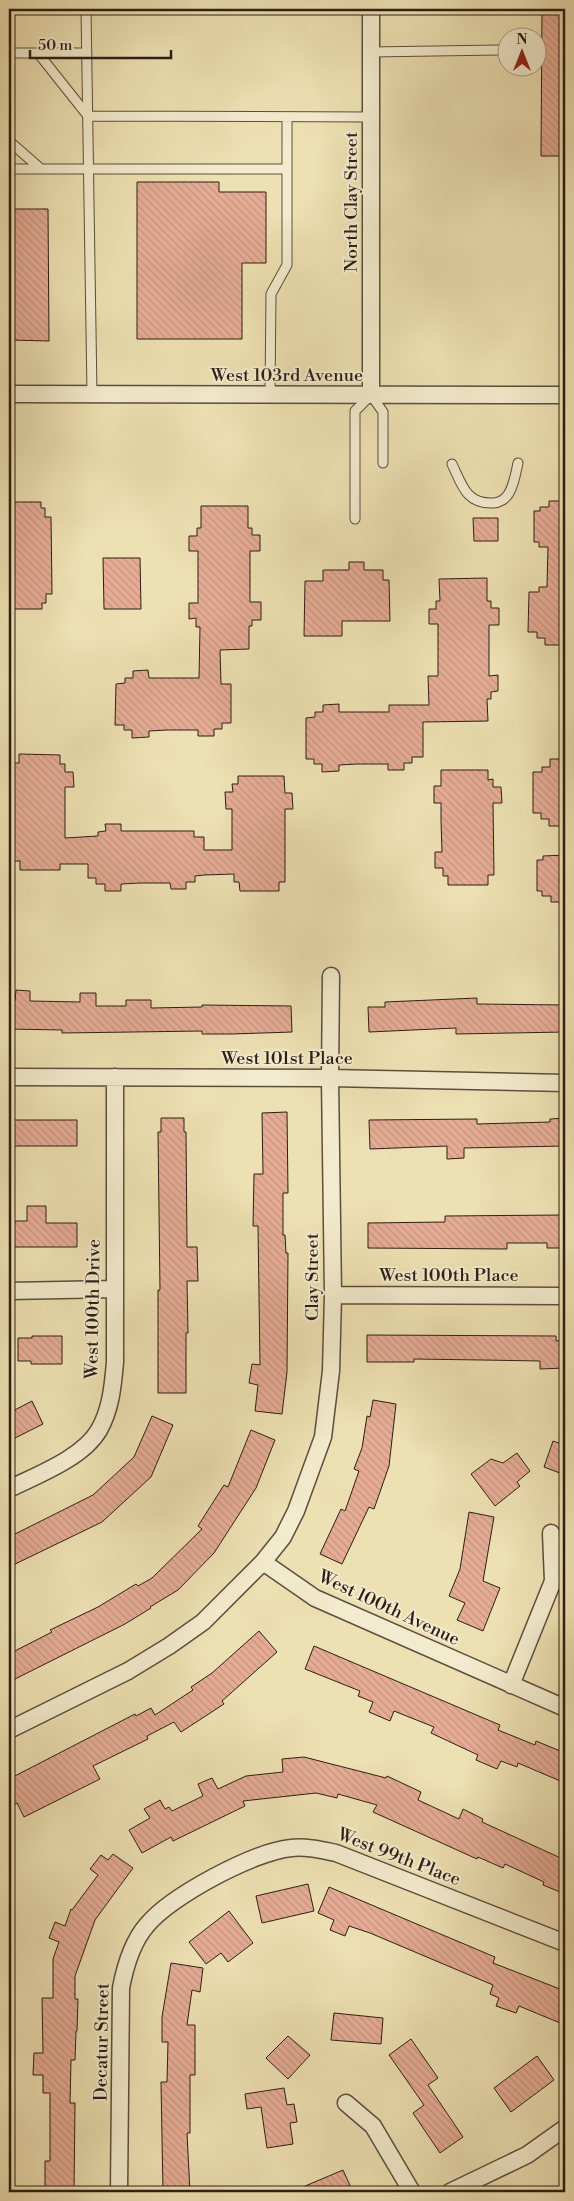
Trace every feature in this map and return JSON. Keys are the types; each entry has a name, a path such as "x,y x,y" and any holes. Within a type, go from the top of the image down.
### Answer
{"street":[{"name":"North Clay Street","path":"371,9 371,395"},
{"name":"West 103rd Avenue","path":"9,394 565,395"},
{"name":"Clay Street","path":"263,1562 282,1537 296,1511 323,1437 331,1371 333,1295 330,1078 331,976"},
{"name":"West 101st Place","path":"9,1077 330,1078 565,1083"},
{"name":"West 100th Drive","path":"9,1489 66,1460 86,1445 99,1431 107,1412 113,1386 115,1077"},
{"path":"9,1291 114,1289"},
{"name":"West 100th Place","path":"333,1295 565,1296"},
{"path":"511,1685 553,1581 551,1533"},
{"path":"9,1730 128,1671 169,1646 203,1622 263,1562"},
{"name":"West 100th Avenue","path":"263,1562 315,1598 565,1708"},
{"name":"West 99th Place","path":"217,1876 277,1850 321,1849 336,1853 565,1943"},
{"name":"Decatur Street","path":"119,2192 122,1988 125,1970 137,1939 146,1925 167,1905 217,1876"},
{"path":"346,2103 373,2126 412,2192"},
{"path":"450,2192 526,2155 565,2128"}],"lane":[{"path":"86,9 92,394"},
{"path":"371,52 496,50"},
{"path":"9,53 87,53"},
{"path":"38,53 88,116"},
{"path":"88,116 371,117"},
{"path":"270,395 271,294 287,265 287,117"},
{"path":"9,141 41,169"},
{"path":"9,168 287,169"},
{"path":"355,519 355,412 371,395 383,412 383,463"},
{"path":"452,464 463,488 471,499 484,503 499,503 509,494 518,463"}],"building":[{"path":"542,10 565,10 565,156 541,156 542,78 546,78 546,28 542,28"},
{"path":"137,182 219,182 219,192 266,192 266,263 242,263 242,339 137,339"},
{"path":"9,209 48,209 49,341 9,340"},
{"path":"549,501 565,501 565,638 563,638 563,645 545,645 545,638 537,638 537,632 528,632 529,592 539,592 539,587 547,587 548,547 539,547 539,542 534,542 534,511 540,511 540,507 549,507"},
{"path":"9,502 41,502 41,508 45,508 45,517 51,517 52,594 46,594 46,603 42,603 42,609 10,609"},
{"path":"201,506 248,506 248,528 252,528 252,535 260,535 260,551 250,551 250,602 261,602 261,620 252,620 252,626 249,626 249,649 220,650 221,684 231,684 231,723 222,723 222,729 214,729 214,736 198,736 198,730 167,730 149,731 149,737 132,738 132,730 124,730 124,725 115,725 116,684 125,683 125,678 133,678 133,671 148,670 149,678 199,678 200,627 196,627 196,618 189,619 189,603 198,603 198,551 189,551 189,536 197,536 197,528 201,528"},
{"path":"473,518 498,518 498,541 474,541"},
{"path":"103,558 140,558 141,609 104,609"},
{"path":"349,562 364,562 364,570 383,570 383,580 389,580 390,621 342,621 342,636 304,636 305,581 323,581 323,570 349,570"},
{"path":"487,578 487,601 491,601 491,608 499,608 499,625 489,625 489,676 498,675 498,691 491,692 491,699 487,699 488,721 423,722 423,757 412,757 412,763 404,763 404,770 388,770 388,764 357,764 339,765 339,771 322,772 322,764 314,764 314,759 306,759 306,718 315,717 315,712 323,712 323,705 339,704 339,712 389,712 389,705 429,705 428,676 438,676 438,624 429,624 429,609 436,609 436,601 440,601 439,579"},
{"path":"19,754 60,755 60,764 65,764 65,772 73,772 74,787 65,787 65,838 98,836 98,832 106,831 105,824 121,824 121,831 194,831 194,837 204,837 204,850 232,850 232,809 226,809 225,792 233,792 232,784 238,784 238,776 284,776 285,793 292,793 293,809 285,809 285,882 279,882 279,891 240,891 239,882 234,882 234,874 204,875 195,876 195,882 186,882 186,889 171,889 170,883 140,883 121,884 121,891 105,891 105,884 96,884 96,878 88,878 88,864 60,864 60,870 20,870 20,861 14,861 14,852 9,852 9,836 14,836 13,787 9,787 9,771 13,771 13,763 19,763"},
{"path":"550,759 565,759 565,826 549,826 549,819 541,819 541,813 533,813 533,772 542,772 542,767 550,767"},
{"path":"441,770 488,770 488,780 493,779 493,787 501,787 502,803 493,803 494,875 488,875 488,885 448,885 448,876 443,876 443,868 435,868 435,852 442,852 441,803 434,803 434,786 441,786"},
{"path":"565,855 565,902 551,902 551,896 542,896 542,891 537,891 537,860 543,860 543,856"},
{"path":"16,990 30,991 30,1001 80,1002 80,993 96,993 96,1006 126,1006 126,1000 151,1000 151,1008 202,1007 202,1005 291,1006 292,1032 232,1034 202,1034 202,1031 62,1033 62,1030 9,1029 9,1001 15,1001"},
{"path":"477,998 477,1004 565,1005 565,1032 456,1034 456,1028 369,1032 368,1007 385,1007 385,1002"},
{"path":"287,1112 288,1193 283,1193 283,1235 285,1235 286,1253 288,1253 287,1372 282,1414 255,1411 258,1385 249,1383 252,1364 260,1365 258,1226 253,1226 254,1174 263,1174 262,1113"},
{"path":"161,1118 184,1118 184,1132 186,1132 187,1247 197,1247 198,1281 187,1281 186,1393 158,1393 158,1290 160,1290 158,1132 161,1132"},
{"path":"565,1118 565,1146 464,1148 464,1158 447,1159 447,1146 370,1149 369,1120 477,1119 477,1124 550,1122 550,1119"},
{"path":"9,1120 77,1120 77,1146 9,1146"},
{"path":"27,1206 46,1206 46,1223 77,1223 77,1247 9,1247 9,1221 27,1221"},
{"path":"565,1215 565,1248 547,1248 547,1243 507,1243 507,1249 368,1248 368,1223 445,1222 445,1216"},
{"path":"367,1335 556,1336 556,1341 565,1340 565,1368 540,1369 540,1361 414,1359 414,1362 367,1362"},
{"path":"32,1336 62,1336 62,1364 31,1364 31,1361 18,1361 18,1338 32,1338"},
{"path":"373,1400 396,1404 389,1466 374,1509 369,1507 342,1564 320,1554 341,1509 345,1511 359,1471 354,1469 362,1448 367,1416 370,1417"},
{"path":"32,1401 43,1424 9,1441 9,1413"},
{"path":"152,1416 173,1425 151,1477 102,1522 9,1567 9,1537 93,1495 134,1457"},
{"path":"251,1430 275,1440 256,1488 214,1553 178,1590 151,1608 125,1624 15,1679 9,1666 9,1654 52,1632 50,1630 98,1607 136,1584 138,1586 152,1578 202,1529 198,1526 224,1485 228,1487"},
{"path":"553,1441 565,1445 565,1475 544,1467"},
{"path":"517,1453 530,1471 517,1482 520,1486 495,1506 471,1474 491,1459 503,1463"},
{"path":"469,1512 494,1517 483,1581 500,1588 483,1631 457,1620 465,1603 449,1596 460,1569"},
{"path":"259,1631 277,1652 222,1701 224,1704 181,1732 174,1722 147,1736 148,1739 93,1766 100,1779 24,1817 17,1803 9,1808 9,1779 135,1714 136,1716 151,1708 155,1715 193,1690 191,1687 212,1673"},
{"path":"314,1646 500,1725 498,1730 535,1745 536,1741 565,1753 565,1783 518,1763 517,1767 501,1761 497,1769 476,1760 478,1755 431,1733 434,1727 394,1711 390,1721 369,1712 373,1702 358,1696 360,1691 305,1669"},
{"path":"304,1757 386,1778 387,1776 421,1792 418,1800 459,1819 463,1809 483,1819 482,1822 565,1860 565,1894 543,1885 544,1882 505,1864 503,1868 478,1857 477,1859 373,1812 377,1805 338,1794 337,1798 316,1793 243,1801 245,1806 173,1841 171,1837 142,1853 129,1830 150,1818 144,1809 160,1800 165,1809 169,1807 172,1811 203,1796 198,1784 212,1778 218,1789 246,1776 283,1772 282,1759"},
{"path":"113,1854 133,1868 95,1920 75,1976 75,1999 78,1999 77,2031 75,2060 71,2060 70,2103 75,2103 74,2192 45,2192 45,2161 50,2161 50,2093 43,2093 43,2075 33,2075 34,2053 43,2053 42,1998 53,1998 53,1959 59,1942 49,1938 55,1922 65,1926 71,1909 98,1875 90,1869 101,1855 108,1860"},
{"path":"308,1884 314,1911 262,1923 256,1896"},
{"path":"329,1887 495,1957 493,1963 565,1991 565,2025 519,2006 516,2013 496,2006 499,1998 490,1994 493,1985 370,1933 349,1926 345,1936 330,1930 334,1920 318,1913"},
{"path":"229,1911 253,1943 228,1962 221,1953 206,1964 189,1942"},
{"path":"171,1963 203,1968 200,1992 192,1990 187,2025 195,2025 195,2075 190,2075 190,2133 187,2133 190,2192 163,2192 161,2082 167,2082 168,2042 162,2042 162,2017"},
{"path":"334,2013 383,2018 381,2044 331,2040"},
{"path":"288,2036 310,2055 288,2079 266,2058"},
{"path":"411,2039 438,2078 428,2085 463,2137 440,2153 413,2113 424,2105 389,2055"},
{"path":"537,2056 554,2080 511,2112 494,2088"},
{"path":"284,2088 287,2105 294,2104 297,2122 290,2123 293,2144 267,2148 261,2107 247,2109 245,2094"},
{"path":"343,2170 353,2192 291,2192"}]}
